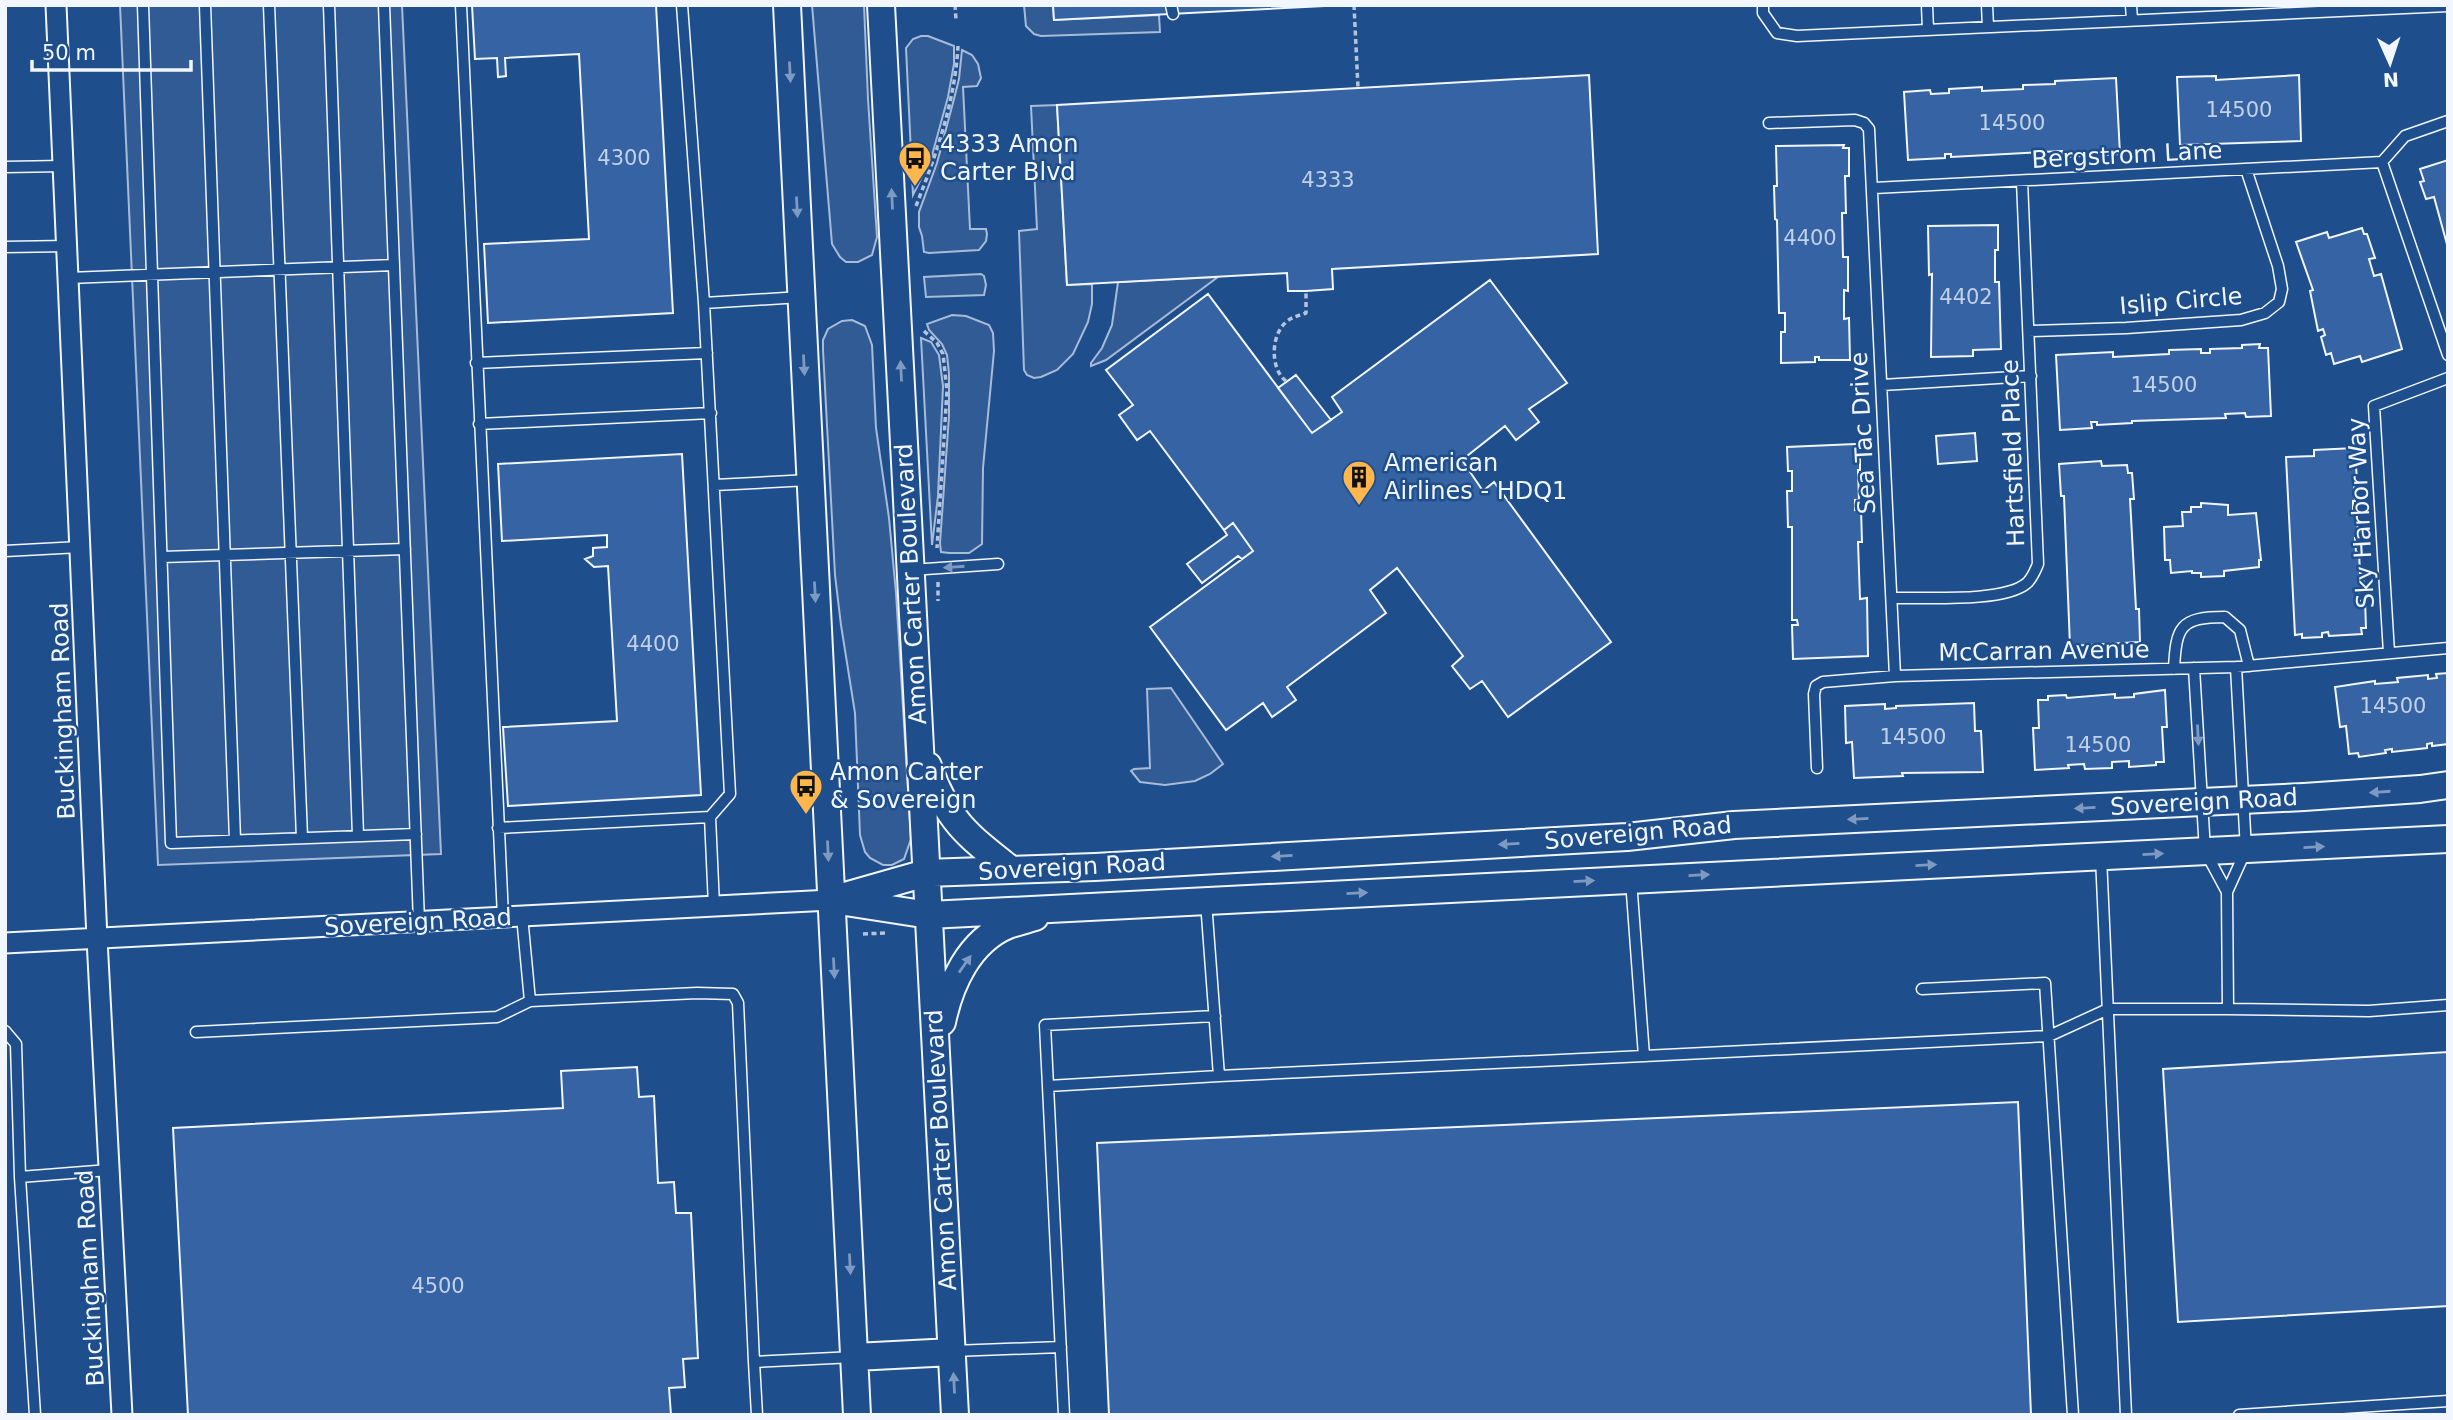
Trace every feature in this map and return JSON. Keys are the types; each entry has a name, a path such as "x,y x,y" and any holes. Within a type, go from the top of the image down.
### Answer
{"street":[{"name":"Buckingham Road","path":"56,5 97,939 122,1415"},
{"path":"787,5 857,1415"},
{"name":"Amon Carter Boulevard","path":"881,5 955,1415"},
{"path":"919,739 935,786 952,818 1010,869"},
{"name":"Sovereign Road","path":"831,900 926,873 1095,867 1614,838 1734,825 2304,797 2448,785"},
{"name":"Sovereign Road","path":"5,943 831,900 929,915 2448,839"},
{"path":"936,1051 946,1002 960,970 978,947 1006,926 1017,922 1117,905"},
{"path":"855,1357 952,1352"}],"lane":[{"path":"143,5 171,843 416,834"},
{"path":"205,5 235,841"},
{"path":"269,5 302,838"},
{"path":"329,5 358,836"},
{"path":"384,5 419,922"},
{"path":"461,5 498,828 512,917 530,1001"},
{"path":"682,5 711,413 730,794 710,817 714,906"},
{"path":"1763,5 1763,13 1777,33 1797,36 2448,6"},
{"path":"1927,5 1928,30"},
{"path":"1987,5 1988,27"},
{"path":"2131,5 2132,20"},
{"name":"Sea Tac Drive","path":"1769,123 1855,120 1864,122 1869,129 1874,188 1895,676"},
{"path":"2448,121 2405,136 2382,162 2448,355"},
{"name":"Bergstrom Lane","path":"1874,188 2382,162"},
{"path":"5,167 64,166"},
{"name":"Islip Circle","path":"2029,331 2241,320 2265,313 2279,302 2282,289 2246,169"},
{"name":"Hartsfield Place","path":"1892,598 1995,596 2014,591 2026,584 2034,575 2038,564 2022,181"},
{"path":"5,247 68,246"},
{"path":"69,278 394,265"},
{"path":"704,303 801,297"},
{"path":"476,363 707,353"},
{"path":"1882,385 2031,376"},
{"name":"Sky Harbor Way","path":"2389,653 2374,406 2448,378"},
{"path":"478,424 711,413"},
{"path":"715,485 810,480"},
{"path":"5,551 80,547"},
{"path":"162,557 405,549"},
{"path":"911,570 998,564"},
{"path":"2174,669 2175,642 2182,627 2199,617 2225,617 2239,630 2249,666"},
{"name":"McCarran Avenue","path":"1817,768 1814,694 1816,686 1823,682 1895,676 2236,667 2448,648"},
{"path":"2228,1009 2227,892 2246,849 2236,667"},
{"path":"2194,668 2205,851 2227,892"},
{"path":"498,828 710,817"},
{"path":"2101,856 2126,1415"},
{"path":"1630,878 1644,1056"},
{"path":"1206,901 1219,1076"},
{"path":"1922,989 2045,983 2073,1415"},
{"path":"195,1032 497,1017 530,1001 697,993 733,994 738,1003 757,1415"},
{"path":"1048,1086 2049,1036 2108,1009 2369,1011 2448,1004"},
{"path":"1064,1415 1045,1026 1215,1016"},
{"path":"5,1031 16,1044 20,1177 35,1415"},
{"path":"20,1177 110,1170"},
{"path":"952,1352 1061,1346"},
{"path":"754,1362 855,1357"},
{"path":"2239,1415 2448,1401"}],"path":[{"path":"955,5 956,20"},
{"path":"1354,5 1358,88"},
{"path":"915,208 933,165 954,86 958,46"},
{"path":"1286,381 1280,377 1276,367 1276,339 1286,322 1306,313 1306,291"},
{"path":"924,331 937,343 943,354 947,391 937,548"},
{"path":"938,582 938,601"},
{"path":"863,934 894,933"}],"shaded area":[{"path":"120,5 402,5 441,854 158,865"},
{"path":"812,5 864,5 877,237 872,255 858,262 846,262 832,244"},
{"path":"1024,5 1053,5 1054,20 1159,15 1160,32 1041,36 1034,34 1026,26"},
{"path":"921,36 954,46 954,64 931,159 913,195 906,48 913,39"},
{"path":"962,50 972,55 978,64 981,78 977,86 963,87 970,229 986,229 986,241 979,250 929,253 924,252 919,212 937,163 954,99"},
{"path":"1057,105 1067,285 1092,284 1092,304 1088,322 1073,354 1057,370 1034,378 1024,370 1019,231 1037,229 1031,106"},
{"path":"981,274 986,285 984,295 926,297 924,277"},
{"path":"1218,277 1106,360 1091,366 1112,325 1118,282"},
{"path":"952,315 966,316 989,325 993,333 994,351 983,468 982,544 969,553 941,552 940,543 949,416 949,374 947,355 927,324"},
{"path":"852,320 865,326 872,345 876,428 896,593 911,839 904,859 892,865 883,865 870,858 865,852 860,835 855,713 835,575 823,340 828,329 842,321"},
{"path":"921,338 931,342 939,355 943,386 938,496 932,545"},
{"path":"1171,688 1223,764 1195,781 1165,785 1140,782 1131,771 1150,768 1147,689"}],"building":[{"path":"472,5 656,5 673,313 488,323 484,244 589,239 579,54 505,58 506,76 498,77 497,58 475,59"},
{"path":"1053,5 1345,5 1054,20"},
{"path":"1589,75 1598,254 1332,269 1333,289 1306,291 1288,291 1287,273 1067,285 1057,105"},
{"path":"2299,75 2301,141 2180,145 2177,77 2216,76 2216,80"},
{"path":"2116,78 2120,154 2063,157 2062,151 1951,157 1951,154 1945,154 1945,158 1908,160 1904,92 1930,90 1931,94 1949,93 1949,89 1982,87 1982,91 2023,89 2023,85 2055,84 2055,81"},
{"path":"1844,145 1843,148 1849,148 1849,176 1845,176 1846,213 1842,213 1843,257 1848,257 1848,291 1844,290 1844,319 1849,318 1850,360 1819,360 1819,357 1815,357 1815,362 1781,363 1781,332 1785,332 1785,313 1779,313 1774,186 1777,186 1776,146"},
{"path":"2448,160 2448,248 2434,197 2426,199 2420,182 2424,181 2420,169"},
{"path":"1998,225 1995,282 1999,282 2001,349 1973,350 1973,356 1931,357 1932,274 1929,275 1928,226"},
{"path":"2362,228 2364,234 2367,234 2375,258 2369,259 2374,276 2381,274 2402,349 2362,362 2360,356 2334,364 2331,353 2326,355 2321,337 2325,335 2323,329 2318,331 2310,291 2313,290 2296,242 2327,232 2329,238"},
{"name":"American Airlines - HDQ1","path":"1490,280 1567,383 1529,409 1539,422 1516,440 1505,426 1462,460 1483,491 1494,482 1611,642 1508,717 1482,681 1470,689 1452,666 1463,656 1397,568 1370,590 1386,613 1287,687 1296,700 1272,717 1263,703 1226,730 1150,627 1253,551 1233,523 1224,530 1150,431 1137,440 1119,415 1133,405 1106,370 1208,294 1312,433 1342,412 1332,397"},
{"path":"2260,344 2259,348 2268,348 2271,416 2246,417 2245,413 2225,414 2226,418 2097,425 2097,422 2091,422 2092,428 2060,430 2056,355 2113,352 2113,357 2201,349 2201,353 2210,353 2210,349 2242,348 2242,345"},
{"path":"1296,375 1331,420 1312,433 1278,388"},
{"path":"1975,433 1977,461 1938,464 1936,436"},
{"path":"1855,444 1856,451 1860,451 1859,500 1855,500 1855,510 1861,509 1862,542 1858,542 1860,599 1867,598 1868,656 1793,659 1792,625 1798,625 1797,620 1792,620 1792,527 1788,527 1787,491 1792,491 1792,471 1788,471 1787,447"},
{"path":"2355,448 2357,482 2354,482 2353,510 2357,510 2356,552 2359,552 2360,573 2363,573 2364,592 2359,592 2359,601 2365,600 2366,628 2361,628 2362,634 2329,636 2328,632 2322,633 2322,637 2302,638 2302,634 2295,635 2286,457 2314,456 2314,450"},
{"path":"682,454 701,795 508,806 503,727 617,721 608,566 594,567 585,559 593,556 593,548 607,547 607,535 502,541 498,464"},
{"path":"2101,461 2102,466 2127,465 2128,473 2132,473 2134,499 2130,499 2140,642 2070,646 2064,496 2061,496 2059,464"},
{"path":"2201,503 2228,505 2228,515 2256,513 2261,560 2259,567 2224,571 2224,576 2201,577 2201,573 2192,571 2171,573 2170,560 2165,560 2164,527 2183,526 2182,512 2191,512 2191,507 2201,507"},
{"path":"1233,523 1253,551 1242,559 1238,556 1202,583 1187,564 1227,535 1224,530"},
{"path":"2448,673 2448,744 2432,746 2432,743 2427,744 2427,748 2392,752 2392,749 2385,750 2386,753 2359,757 2358,753 2349,754 2346,726 2340,727 2335,687 2375,681 2375,684 2398,682 2397,678 2428,675 2428,679 2437,678 2436,674"},
{"path":"2165,690 2167,727 2162,727 2164,762 2129,767 2129,761 2112,762 2112,768 2085,769 2084,764 2068,765 2069,768 2035,770 2033,728 2039,728 2038,700 2048,700 2048,696 2066,695 2067,698 2115,694 2115,698 2134,697 2134,694"},
{"path":"1974,703 1975,731 1981,731 1983,772 1902,773 1903,776 1854,778 1852,742 1846,743 1845,706 1885,704 1885,709 1896,706"},
{"path":"2448,1052 2448,1306 2178,1322 2163,1069"},
{"path":"637,1067 639,1097 654,1096 658,1183 674,1182 676,1213 691,1213 698,1358 683,1359 685,1387 669,1388 671,1415 188,1415 173,1128 563,1108 561,1071"},
{"path":"2018,1102 2031,1415 1109,1415 1097,1143"}],"place":[{"name":"4333 Amon Carter Blvd","path":"915,188"},
{"name":"American Airlines - HDQ1","path":"1359,507"},
{"name":"Amon Carter & Sovereign","path":"806,816"}]}
